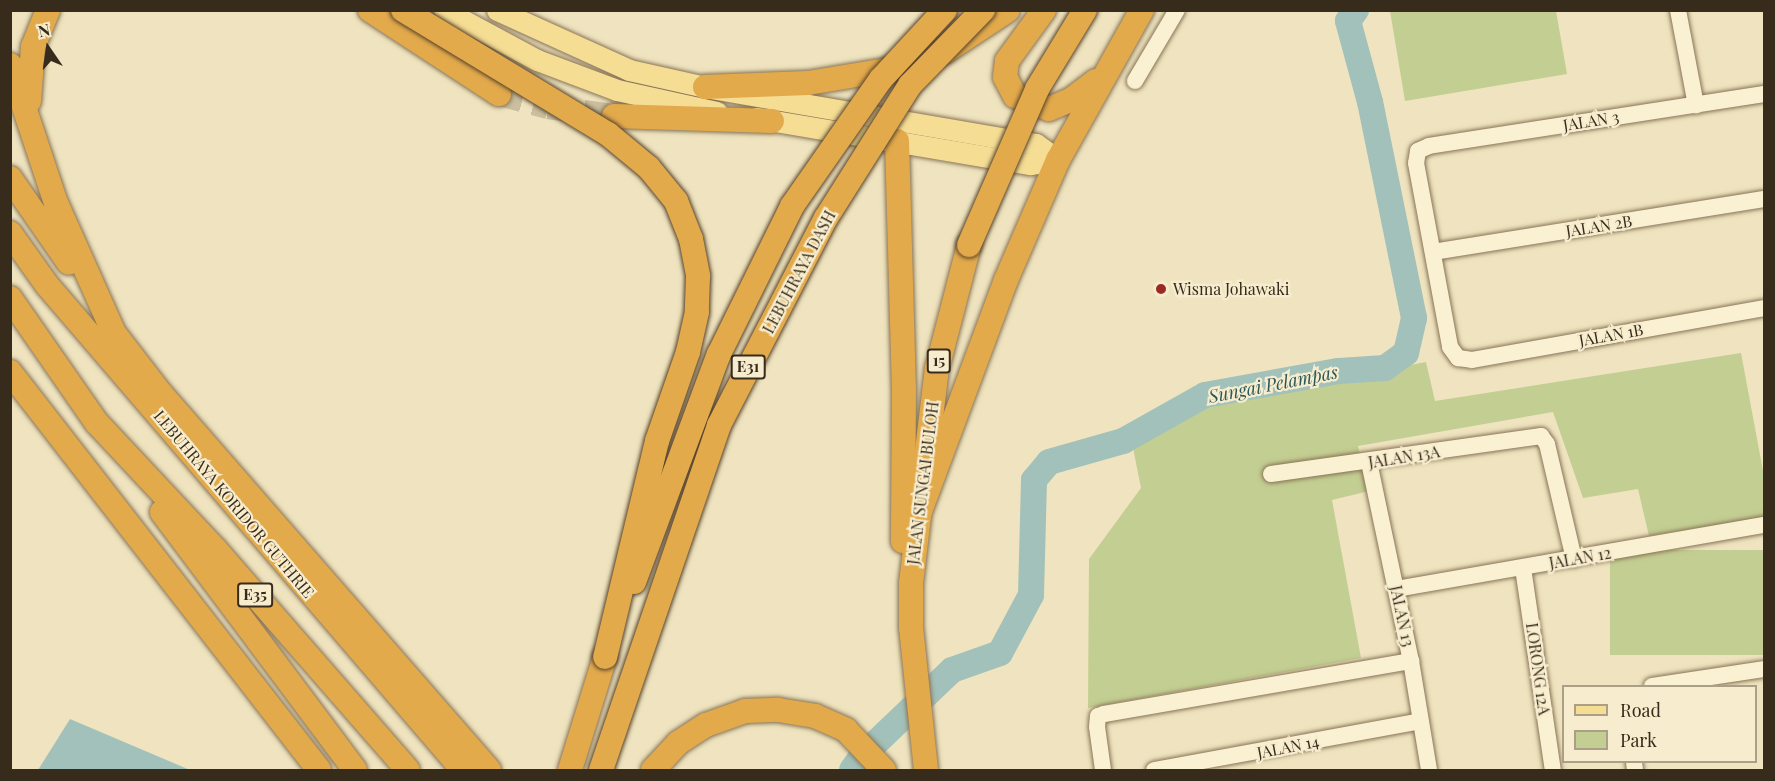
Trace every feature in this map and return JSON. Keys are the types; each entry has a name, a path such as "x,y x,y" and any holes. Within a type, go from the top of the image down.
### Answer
{"highway":[{"path":"29,114 28,77 33,47 48,10"},
{"path":"370,10 499,94"},
{"path":"403,10 608,134 649,168 676,201 691,239 698,276 697,312 688,352 657,441 605,657"},
{"name":"LEBUHRAYA DASH","path":"570,771 605,657 719,354 792,206 881,78 945,10"},
{"name":"LEBUHRAYA DASH","path":"601,771 724,415 826,218 910,85 983,10"},
{"path":"705,87 808,82 899,68 946,51 1008,10"},
{"path":"1044,10 1007,61 1005,77 1015,96 1048,110 1091,87 1107,68"},
{"name":"JALAN SUNGAI BULOH","path":"926,768 911,628 912,572 916,522 937,369 969,245 1036,89 1085,10"},
{"path":"916,522 1006,280 1058,160 1107,68 1142,10"},
{"path":"10,65 29,114 56,203 114,333"},
{"path":"614,116 772,121"},
{"path":"897,141 904,387 900,492 903,546 912,572"},
{"path":"10,178 114,333 160,394 489,771"},
{"name":"LEBUHRAYA KORIDOR GUTHRIE","path":"10,233 55,294 463,771"},
{"name":"E35","path":"10,298 97,423 215,549 408,771"},
{"path":"10,372 319,771"},
{"path":"97,423 355,771"},
{"path":"653,771 678,743 706,725 745,711 778,710 815,716 846,730 884,771"}],"main road":[{"path":"444,10 537,60 617,90 772,121 1030,164 1058,160"},
{"path":"497,10 629,70 705,87 1036,144 1058,160"}],"street":[{"path":"1135,81 1177,10"},
{"path":"1678,10 1696,105"},
{"name":"JALAN 3","path":"1433,252 1416,163 1418,151 1429,146 1764,94"},
{"name":"JALAN 2B","path":"1433,252 1764,199"},
{"name":"JALAN 1B","path":"1433,252 1450,347 1458,358 1472,360 1764,308"},
{"name":"JALAN 13A","path":"1271,474 1370,462 1536,436 1546,441 1574,559"},
{"name":"JALAN 13","path":"1370,462 1411,661 1429,771"},
{"name":"JALAN 12","path":"1396,589 1764,525"},
{"name":"LORONG 12A","path":"1522,568 1553,771"},
{"path":"1103,771 1097,727 1098,716 1411,661"},
{"path":"1664,685 1764,669"},
{"name":"JALAN 14","path":"1154,771 1421,721"}],"green space":[{"path":"1390,11 1556,11 1567,74 1405,101"},
{"path":"1741,353 1764,476 1764,517 1649,536 1638,489 1583,498 1553,412 1358,446 1369,491 1332,500 1361,658 1088,708 1089,559 1141,488 1132,443 1212,402 1426,362 1435,401"},
{"path":"1610,550 1764,550 1764,655 1610,655"}],"water":[{"path":"70,719 190,770 38,770"}],"waterway":[{"name":"Sungai Pelampas","path":"852,770 861,757 952,670 1000,653 1031,595 1034,480 1049,462 1123,441 1205,395 1339,371 1385,368 1406,353 1414,318 1370,102 1348,21 1356,10"}],"tunnel":[{"path":"499,94 548,107 614,116"}],"place":[{"name":"Wisma Johawaki","path":"1161,289"}]}
